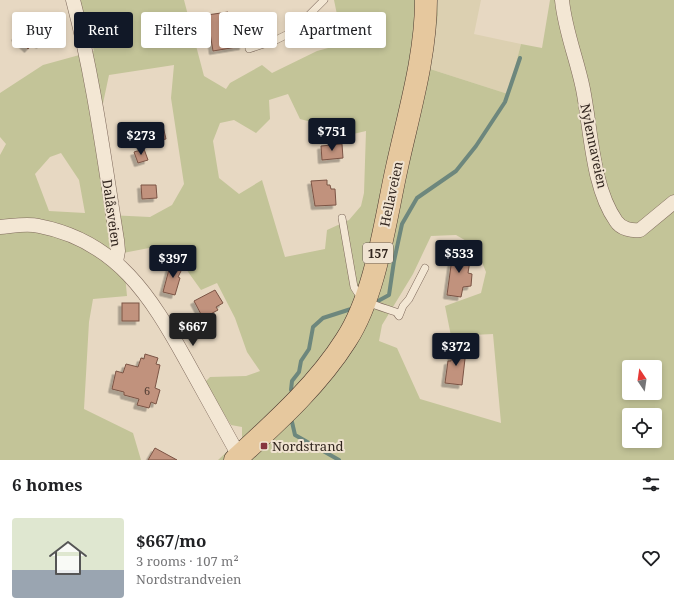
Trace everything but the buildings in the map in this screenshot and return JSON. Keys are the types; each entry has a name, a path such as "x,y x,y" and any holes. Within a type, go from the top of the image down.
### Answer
{"main road":[{"name":"Hellaveien","path":"237,458 311,385 334,359 357,323 365,301 382,235 422,50 426,0"}],"street":[{"name":"Dalåsveien","path":"73,0 88,60 100,128 117,240 118,251 116,262"},
{"name":"Nylennaveien","path":"562,0 569,39 583,88 595,164 604,193 616,221 628,229 640,230 674,202"},
{"path":"0,227 40,226 83,240 116,262 143,289 159,312 237,458"}],"lane":[{"path":"249,49 276,40 292,32 324,0"},
{"path":"342,218 354,287 358,295 365,301 396,312 399,316 402,306 409,299 425,268"}],"shaded area":[{"path":"437,0 481,0 474,34 521,44 508,94 430,69 438,15"}],"green space":[{"path":"80,0 184,0 187,12 141,12 141,48 197,48 204,76 226,89 230,83 262,65 272,73 317,51 328,48 386,48 386,12 336,12 334,0 437,0 438,15 430,69 508,94 521,44 542,48 550,0 674,0 674,460 218,460 242,438 242,427 231,425 204,383 210,377 246,376 260,371 247,352 235,318 217,283 201,290 181,262 164,257 149,248 123,253 127,296 93,299 89,322 84,409 133,433 141,460 0,460 0,155 6,144 0,137 0,93 43,65 94,51 93,48 133,48 133,12 83,12","holes":["174,65 171,98 184,184 172,205 150,217 108,215 102,108 109,75","288,94 300,119 319,124 336,138 366,131 364,193 361,206 349,220 327,230 325,249 285,257 262,180 239,194 219,178 213,141 220,123 234,120 256,133 270,119 269,100","61,153 79,180 85,213 49,211 35,174 50,157","456,235 475,246 486,272 481,293 445,306 451,336 493,334 501,423 420,399 397,348 379,341 382,325 413,274 431,236"]}],"waterway":[{"path":"378,301 389,295 394,261 402,224 417,198 456,171 476,146 505,102 520,58"},
{"path":"291,390 292,381 299,372 301,361 309,349 313,327 323,318 351,309"},
{"path":"292,422 295,435 339,460"}],"place":[{"name":"Nordstrand","path":"264,446"}]}
